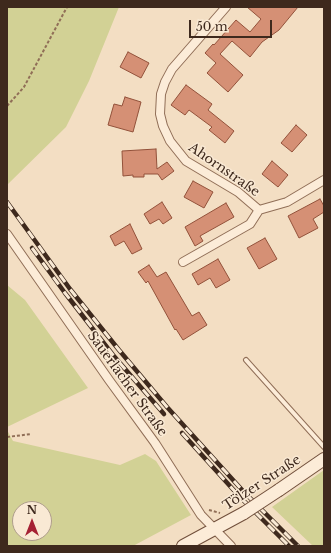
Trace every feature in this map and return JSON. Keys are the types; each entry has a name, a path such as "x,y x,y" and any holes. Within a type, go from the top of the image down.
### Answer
{"main road":[{"name":"Tölzer Straße","path":"183,546 244,513 324,459"}],"street":[{"name":"Ahornstraße","path":"226,7 172,69 161,94 160,114 163,126 170,141 186,161 238,192 259,210"},
{"name":"Ahornstraße","path":"183,262 250,224 259,210 287,202 324,180"},
{"name":"Sauerlacher Straße","path":"7,234 155,443 201,515 231,546"}],"lane":[{"path":"246,360 324,447"}],"path":[{"path":"7,106 24,87 67,7"},
{"path":"7,437 31,434"},
{"path":"201,515 210,510 221,513 226,512"}],"shaded area":[{"path":"7,7 119,7 89,81 66,127 7,185"},
{"path":"7,285 25,300 88,388 7,427"},
{"path":"7,430 13,441 120,465 145,454 156,461 191,515 133,546 7,546"},
{"path":"324,470 324,546 313,546 272,507"}],"building":[{"path":"247,7 298,7 279,30 262,42 250,57 232,41 220,54 243,75 228,92 207,73 216,63 205,53 236,20 250,32 261,19"},
{"path":"128,52 149,63 141,78 120,67"},
{"path":"186,85 212,104 208,110 234,131 225,143 209,130 212,127 189,110 185,115 171,105"},
{"path":"125,97 141,102 133,132 108,125 114,104 122,106"},
{"path":"296,125 307,135 292,152 281,143"},
{"path":"156,149 157,169 167,162 174,171 162,180 158,174 144,174 144,177 133,177 133,175 123,176 122,151"},
{"path":"272,161 288,175 278,187 262,174"},
{"path":"193,181 213,192 204,208 184,197"},
{"path":"320,199 324,206 324,212 313,219 318,228 299,238 288,216"},
{"path":"162,202 172,218 163,224 159,219 150,224 144,214"},
{"path":"226,203 234,217 200,236 203,241 195,246 185,227"},
{"path":"130,224 142,249 132,254 124,241 115,246 110,236"},
{"path":"265,238 277,259 259,269 247,248"},
{"path":"218,259 230,280 216,288 210,278 198,285 192,274"},
{"path":"149,265 157,277 166,272 192,316 199,312 207,325 183,340 176,329 175,330 148,281 146,283 138,272"}],"railway":[{"path":"7,202 70,289 167,407 243,491 298,546"},
{"path":"32,248 113,355 164,414"},
{"path":"182,433 239,496 289,546"}]}
